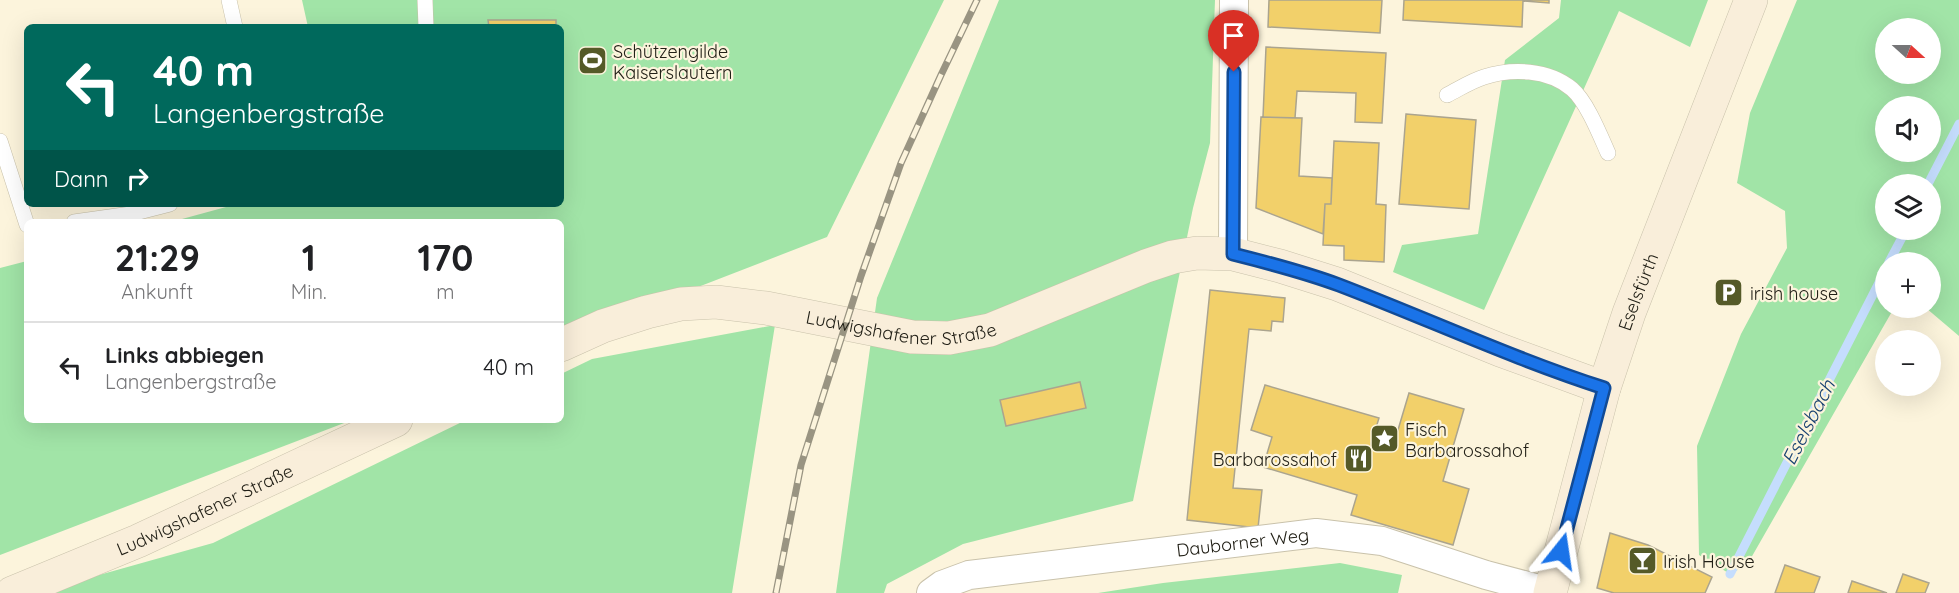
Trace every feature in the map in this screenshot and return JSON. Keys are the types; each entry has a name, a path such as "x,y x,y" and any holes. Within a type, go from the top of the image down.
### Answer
{"street":[{"path":"1233,254 1234,0"},
{"name":"Eselsfürth","path":"1550,593 1604,388 1647,266 1751,0"},
{"name":"Ludwigshafener Straße","path":"564,344 603,326 647,312 681,304 716,302 766,308 912,337 950,338 990,330 1173,257 1197,253 1233,254 1337,284 1510,354 1604,388"},
{"name":"Ludwigshafener Straße","path":"12,593 138,541 390,423"},
{"name":"Dauborner Weg","path":"931,593 942,585 969,575 1316,533 1382,541 1550,593"}],"lane":[{"path":"229,0 234,24"},
{"path":"425,0 426,24"},
{"path":"1447,95 1484,77 1518,71 1546,75 1572,89 1593,120 1608,153"},
{"path":"0,141 25,219"},
{"path":"95,219 158,207"}],"green space":[{"path":"302,0 944,0 827,237 564,339 564,219 182,219 226,207 564,207 564,24 307,24"},
{"path":"999,0 1215,0 1210,143 1193,208 1133,501 963,544 887,584 884,593 836,593 877,298"},
{"path":"1561,0 1708,0 1690,47 1619,11 1484,310 1393,272 1402,245 1478,234 1505,60 1559,18"},
{"path":"1797,0 1959,0 1959,336 1938,318 1941,318 1941,252 1875,252 1875,318 1888,318 1881,330 1875,330 1875,341 1747,565 1730,574 1699,555 1697,446 1741,334 1787,248 1785,211 1737,183 1750,113"},
{"path":"24,262 24,423 344,423 0,555 0,268"},
{"path":"775,325 732,593 35,593 213,543 460,423 564,423 564,373 592,359"},
{"path":"1340,563 1402,575 1398,593 1098,593 1163,583"}],"building":[{"path":"1269,0 1382,0 1380,33 1268,27"},
{"path":"1404,0 1549,0 1549,3 1523,1 1522,27 1403,20"},
{"path":"488,20 556,20 556,24 489,24"},
{"path":"1266,47 1386,53 1382,123 1355,122 1356,93 1297,91 1295,118 1263,117"},
{"path":"1406,114 1476,120 1469,209 1399,204"},
{"path":"1261,117 1302,118 1299,176 1332,178 1331,204 1325,204 1323,234 1256,208"},
{"path":"1334,141 1379,143 1376,204 1386,205 1384,262 1344,260 1344,246 1323,245 1325,204 1331,204"},
{"path":"1210,290 1285,298 1283,322 1272,321 1271,331 1249,329 1233,488 1262,490 1258,528 1187,520"},
{"path":"1080,382 1086,408 1006,426 1000,400"},
{"name":"Barbarossahof","path":"1265,385 1379,418 1371,444 1392,450 1409,393 1464,409 1443,481 1469,489 1453,545 1351,515 1357,495 1263,467 1272,437 1251,430"},
{"name":"Irish House","path":"1610,533 1648,545 1712,577 1705,593 1614,593 1597,588"},
{"path":"1785,565 1820,577 1814,593 1775,593"},
{"path":"1903,574 1929,583 1925,593 1896,593"},
{"path":"1852,581 1887,593 1848,593"}],"waterway":[{"name":"Eselsbach","path":"1933,174 1959,124"},
{"name":"Eselsbach","path":"1894,252 1901,240"},
{"name":"Eselsbach","path":"1730,574 1875,291"}],"railway":[{"path":"776,593 801,465 861,276 901,163 977,0"}],"place":[{"name":"Schützengilde Kaiserslautern","path":"592,61"},
{"name":"irish house","path":"1729,293"},
{"name":"Fisch Barbarossahof","path":"1384,439"},
{"name":"Barbarossahof","path":"1358,459"},
{"name":"Irish House","path":"1642,561"}],"route":[{"path":"1234,72 1233,254 1337,284 1500,350 1604,388 1561,551"}]}
